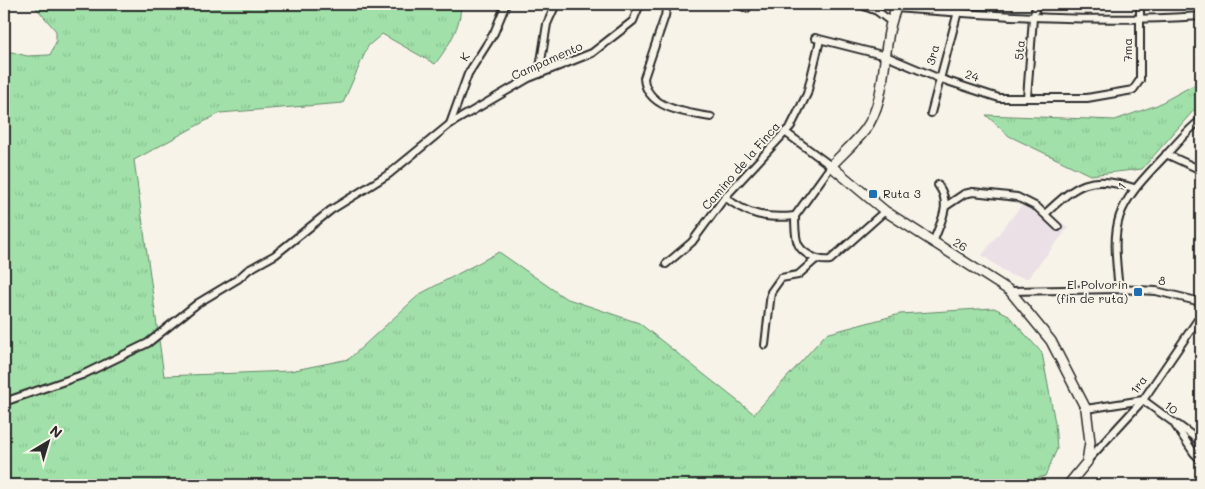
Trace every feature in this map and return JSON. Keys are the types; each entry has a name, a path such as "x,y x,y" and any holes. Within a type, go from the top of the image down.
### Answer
{"street":[{"name":"K","path":"450,124 468,74 494,33 506,4"},
{"path":"539,74 547,24 556,4"},
{"name":"Campamento","path":"4,402 82,375 148,343 198,303 238,279 248,270 275,255 331,210 389,174 450,124 485,102 539,74 592,53 633,22 640,4"},
{"path":"667,4 665,16 644,78 646,88 652,98 660,103 694,115 711,117"},
{"path":"736,4 747,8"},
{"path":"859,4 877,11 890,21"},
{"name":"3ra","path":"931,113 938,78 960,4"},
{"name":"5ta","path":"1027,98 1033,18 1037,4"},
{"name":"7ma","path":"1129,91 1136,87 1140,80 1140,4"},
{"path":"885,211 835,257 823,261 816,259 797,242 795,216 830,166 865,129 876,106 886,56 890,21 897,6 956,13 1033,18 1140,20 1201,16"},
{"name":"24","path":"817,39 886,56 938,78 999,98 1087,98 1129,91"},
{"name":"Camino de la Finca","path":"666,264 692,242 725,197 791,126 807,94 817,39"},
{"name":"1","path":"1118,288 1115,257 1117,224 1123,204 1134,188 1201,120"},
{"name":"26","path":"785,132 885,211 1010,290 1051,340 1086,409 1090,442 1086,462"},
{"path":"1166,154 1201,170"},
{"path":"1044,214 1072,190 1089,182 1109,182 1134,188"},
{"path":"933,243 946,206 945,194 938,185"},
{"path":"946,206 964,194 984,191 1029,202 1058,227"},
{"path":"725,197 739,208 757,216 775,218 795,216"},
{"path":"765,345 771,292 781,278 798,276 816,259"},
{"name":"8","path":"1010,290 1118,288 1156,291 1201,302"},
{"name":"1ra","path":"1086,462 1143,400 1201,315"},
{"path":"1086,409 1143,400"},
{"name":"10","path":"1143,400 1172,422 1201,460"},
{"path":"1172,422 1201,442"},
{"path":"1068,485 1086,462"}],"shaded area":[{"path":"1029,196 1068,228 1028,278 1010,275 982,255"}],"green space":[{"path":"33,4 461,4 456,29 449,44 435,64 382,34 368,46 343,103 220,113 134,160 164,376 290,371 349,359 420,294 499,252 565,298 639,323 754,414 826,334 900,314 994,308 1007,314 1042,353 1055,423 1057,449 1045,476 1020,485 4,485 4,50 27,56 50,55 56,42 56,31"},
{"path":"1201,81 1201,102 1142,169 1090,175 1009,136 986,115 1115,120 1157,105"}],"place":[{"name":"Ruta 3","path":"873,194"},
{"name":"El Polvorín (fin de ruta)","path":"1138,292"}]}
